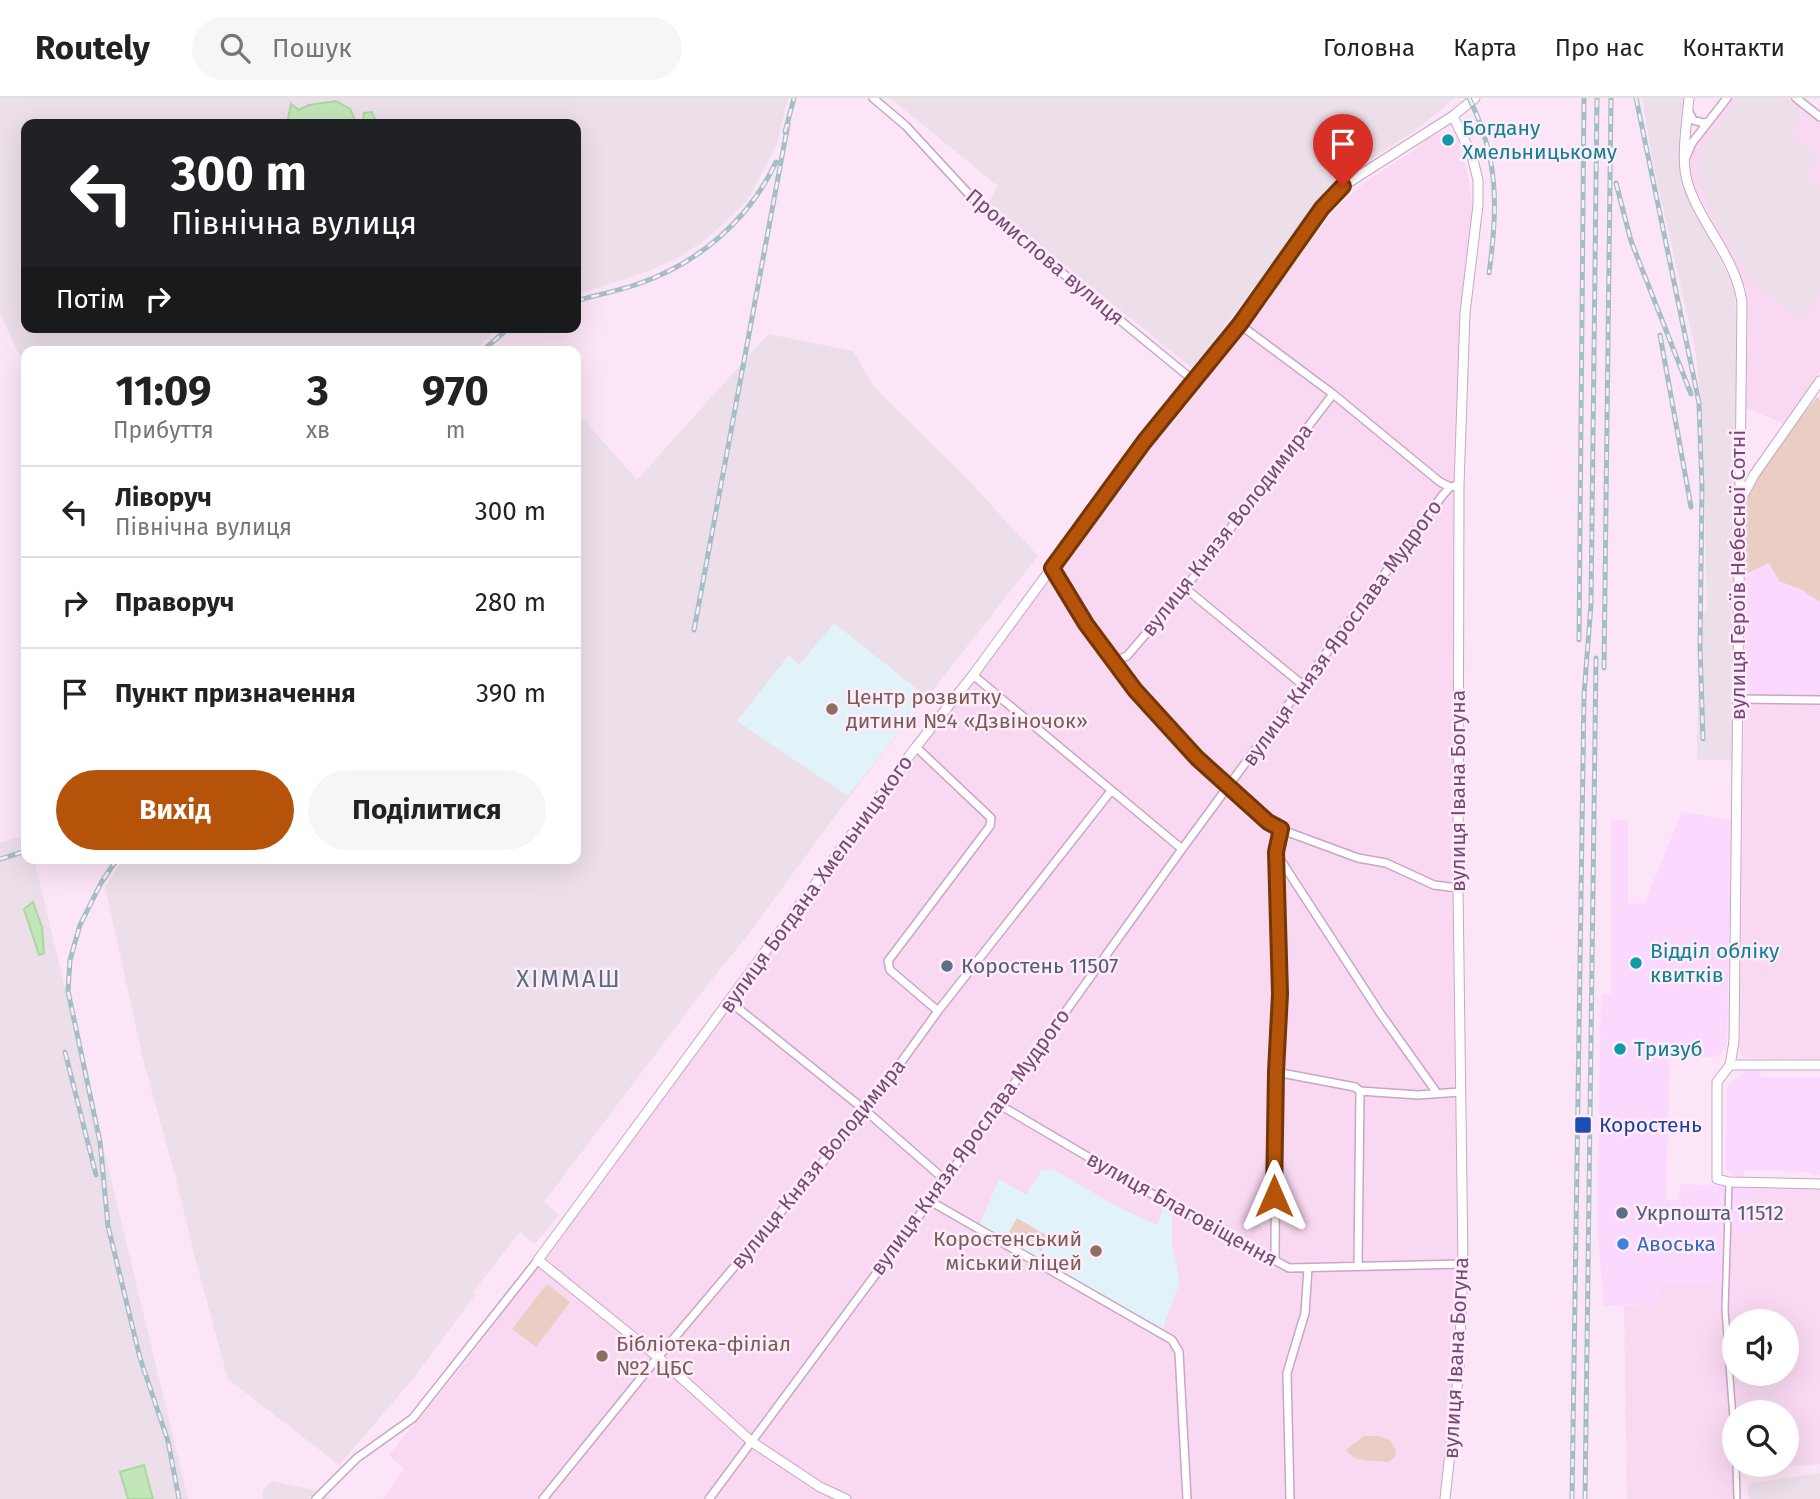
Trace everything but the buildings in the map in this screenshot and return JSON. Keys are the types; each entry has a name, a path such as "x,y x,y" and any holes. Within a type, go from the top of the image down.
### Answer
{"street":[{"name":"Промислова вулиця","path":"873,98 906,126 977,203 1193,380"},
{"path":"1453,116 1475,98"},
{"name":"вулиця Героїв Небесної Сотні","path":"1689,98 1685,158 1688,186 1732,270 1740,292 1742,330 1734,1042 1730,1065 1717,1082 1716,1175 1717,1179 1726,1181"},
{"path":"1685,158 1692,143 1727,98"},
{"path":"1796,98 1820,117"},
{"path":"1688,109 1693,120 1708,122"},
{"name":"вулиця Богдана Хмельницького","path":"316,1499 357,1458 413,1418 538,1260 916,747 973,675 1193,380 1240,324 1322,208 1343,186 1453,116"},
{"name":"вулиця Івана Богуна","path":"1445,1499 1459,1369 1463,1264 1454,486 1465,313 1478,205 1478,180 1472,156 1453,116"},
{"path":"1240,324 1333,394 1440,482 1454,486"},
{"path":"1740,504 1754,475 1818,388"},
{"name":"вулиця Князя Володимира","path":"1115,661 1126,656 1185,588 1333,394"},
{"name":"вулиця Князя Ярослава Мудрого","path":"709,1499 945,1180 1182,849 1454,486"},
{"path":"1052,568 1086,624 1135,690 1197,758 1268,822 1358,858 1386,863 1434,885 1458,888"},
{"path":"1185,588 1304,686"},
{"path":"973,675 1182,849"},
{"path":"1737,699 1820,700"},
{"path":"916,747 991,818 990,826 888,961 890,970 938,1011"},
{"name":"вулиця Князя Володимира","path":"543,1499 657,1357 866,1111 938,1011 1111,791"},
{"path":"1275,1259 1276,1072 1280,994 1276,852 1281,829"},
{"path":"1276,852 1380,1013 1437,1093"},
{"path":"729,1001 866,1111 945,1180"},
{"path":"1730,1065 1820,1065"},
{"path":"1276,1072 1354,1087 1360,1091 1418,1095 1460,1092"},
{"path":"1358,1266 1360,1091"},
{"name":"вулиця Благовіщення","path":"998,1104 1141,1188 1289,1268 1463,1264"},
{"path":"1732,1400 1726,1310 1726,1181 1820,1184"},
{"path":"930,1200 1172,1340 1179,1352 1187,1499"},
{"path":"538,1260 657,1357 752,1442 820,1487 846,1499"},
{"path":"1290,1499 1287,1373 1305,1313 1308,1268"},
{"path":"1736,1477 1737,1497"}],"shaded area":[{"path":"0,98 788,98 776,147 747,201 710,236 680,257 646,272 581,293 581,119 21,119 21,333 492,333 480,346 21,346 21,360 0,312"},
{"path":"890,98 1455,98 1415,131 1358,167 1331,188 1192,368 1000,213 989,202 998,186"},
{"path":"1642,98 1684,98 1679,168 1682,186 1735,294 1737,336 1732,760 1697,760 1699,613 1707,611 1703,425 1696,353 1654,168"},
{"path":"1732,98 1788,98 1820,123 1820,371 1785,424 1745,407 1748,325 1746,288 1691,179 1690,164 1695,147"},
{"path":"1738,98 1783,98 1802,114 1791,135 1818,158 1803,178 1820,190 1820,286 1803,322 1755,283 1717,225 1701,187 1698,152"},
{"path":"336,101 350,109 355,119 288,119 291,104 299,110 309,105"},
{"path":"372,112 375,119 363,119 364,113"},
{"path":"1448,131 1456,137 1469,178 1472,233 1463,325 1459,1324 1440,1499 383,1499 404,1469 389,1455 464,1364 606,1175 1158,431 1166,424 1174,422 1336,208 1365,182 1419,147 1432,135"},
{"path":"768,334 853,351 875,388 970,482 1038,556 852,793 747,936 544,1202 559,1215 535,1244 520,1232 473,1292 475,1295 412,1380 339,1465 228,1379 143,1059 105,887 120,864 581,864 581,417 637,480"},
{"path":"1817,397 1820,400 1820,602 1802,590 1779,581 1769,563 1744,575 1743,540 1745,505 1755,480"},
{"path":"1769,562 1779,581 1802,590 1820,602 1820,696 1757,695 1751,694 1744,685 1744,576"},
{"name":"Центр розвитку дитини №4 «Дзвіночок»","path":"834,623 927,697 848,796 737,721 789,655 799,665"},
{"path":"1753,704 1820,704 1820,1059 1747,1058 1740,1053 1744,715 1746,708"},
{"path":"1682,812 1731,820 1727,1041 1725,1049 1716,1057 1670,1057 1666,1200 1679,1200 1681,1184 1754,1187 1749,1233 1730,1231 1725,1307 1716,1306 1716,1283 1670,1282 1663,1286 1654,1304 1604,1306 1597,1223 1601,995 1611,994 1611,820 1628,820 1628,903 1644,904"},
{"path":"21,837 21,864 35,864 188,1499 0,1499 0,843"},
{"path":"33,902 42,927 44,953 39,955 24,909"},
{"path":"1746,1071 1760,1071 1761,1077 1820,1077 1820,1175 1809,1172 1744,1170 1744,1177 1735,1177 1728,1172 1725,1164 1727,1088"},
{"name":"Коростенський міський ліцей","path":"1053,1169 1116,1206 1157,1225 1164,1204 1172,1208 1172,1245 1179,1276 1178,1287 1161,1333 978,1228 999,1179 1026,1195 1042,1170"},
{"path":"1754,1187 1820,1189 1820,1464 1799,1465 1799,1400 1722,1400 1722,1477 1734,1477 1734,1499 1627,1499 1624,1306 1654,1304 1663,1286 1670,1282 1717,1283 1716,1306 1729,1231 1749,1232"},
{"path":"1017,1218 1049,1237 1041,1251 1009,1232"},
{"path":"547,1284 570,1302 536,1347 512,1329"},
{"path":"1364,1436 1378,1436 1390,1440 1396,1450 1395,1457 1389,1462 1355,1458 1346,1450"},
{"path":"144,1465 153,1499 128,1499 120,1472"},
{"path":"1820,1473 1820,1499 1750,1499 1747,1492 1749,1485 1754,1483"},
{"path":"271,1481 314,1490 331,1499 263,1499 262,1492"}],"railway":[{"path":"785,132 794,98"},
{"path":"1469,98 1486,141 1494,184 1494,227 1489,273"},
{"path":"1579,640 1584,98"},
{"path":"1572,1499 1584,695 1591,604 1597,98"},
{"path":"1604,668 1611,98"},
{"path":"1636,98 1699,403 1703,739"},
{"path":"694,630 788,124"},
{"path":"581,300 638,284 682,264 701,251 737,221 752,203 776,162"},
{"path":"1616,183 1631,241 1691,394"},
{"path":"488,346 503,333"},
{"path":"1660,335 1691,507"},
{"path":"1585,1499 1596,658"},
{"path":"0,859 21,853"},
{"path":"114,864 80,925 70,960 68,991 100,1142 108,1226 140,1358 168,1441 179,1499"},
{"path":"65,1052 96,1175"}],"place":[{"name":"Богдану Хмельницькому","path":"1448,140"},
{"name":"Центр розвитку дитини №4 «Дзвіночок»","path":"832,709"},
{"name":"Відділ обліку квитків","path":"1636,963"},
{"name":"Коростень 11507","path":"947,966"},
{"name":"Тризуб","path":"1620,1049"},
{"name":"Коростень","path":"1583,1125"},
{"name":"Укрпошта 11512","path":"1622,1213"},
{"name":"Авоська","path":"1623,1244"},
{"name":"Коростенський міський ліцей","path":"1096,1251"},
{"name":"Бібліотека-філіал №2 ЦБС","path":"602,1356"}],"district":[{"name":"ХІММАШ","path":"569,979"}],"route":[{"path":"1274,1196 1280,994 1276,852 1281,829 1268,822 1197,758 1135,690 1086,624 1052,568 1144,442 1240,324 1322,208 1343,186"}]}
